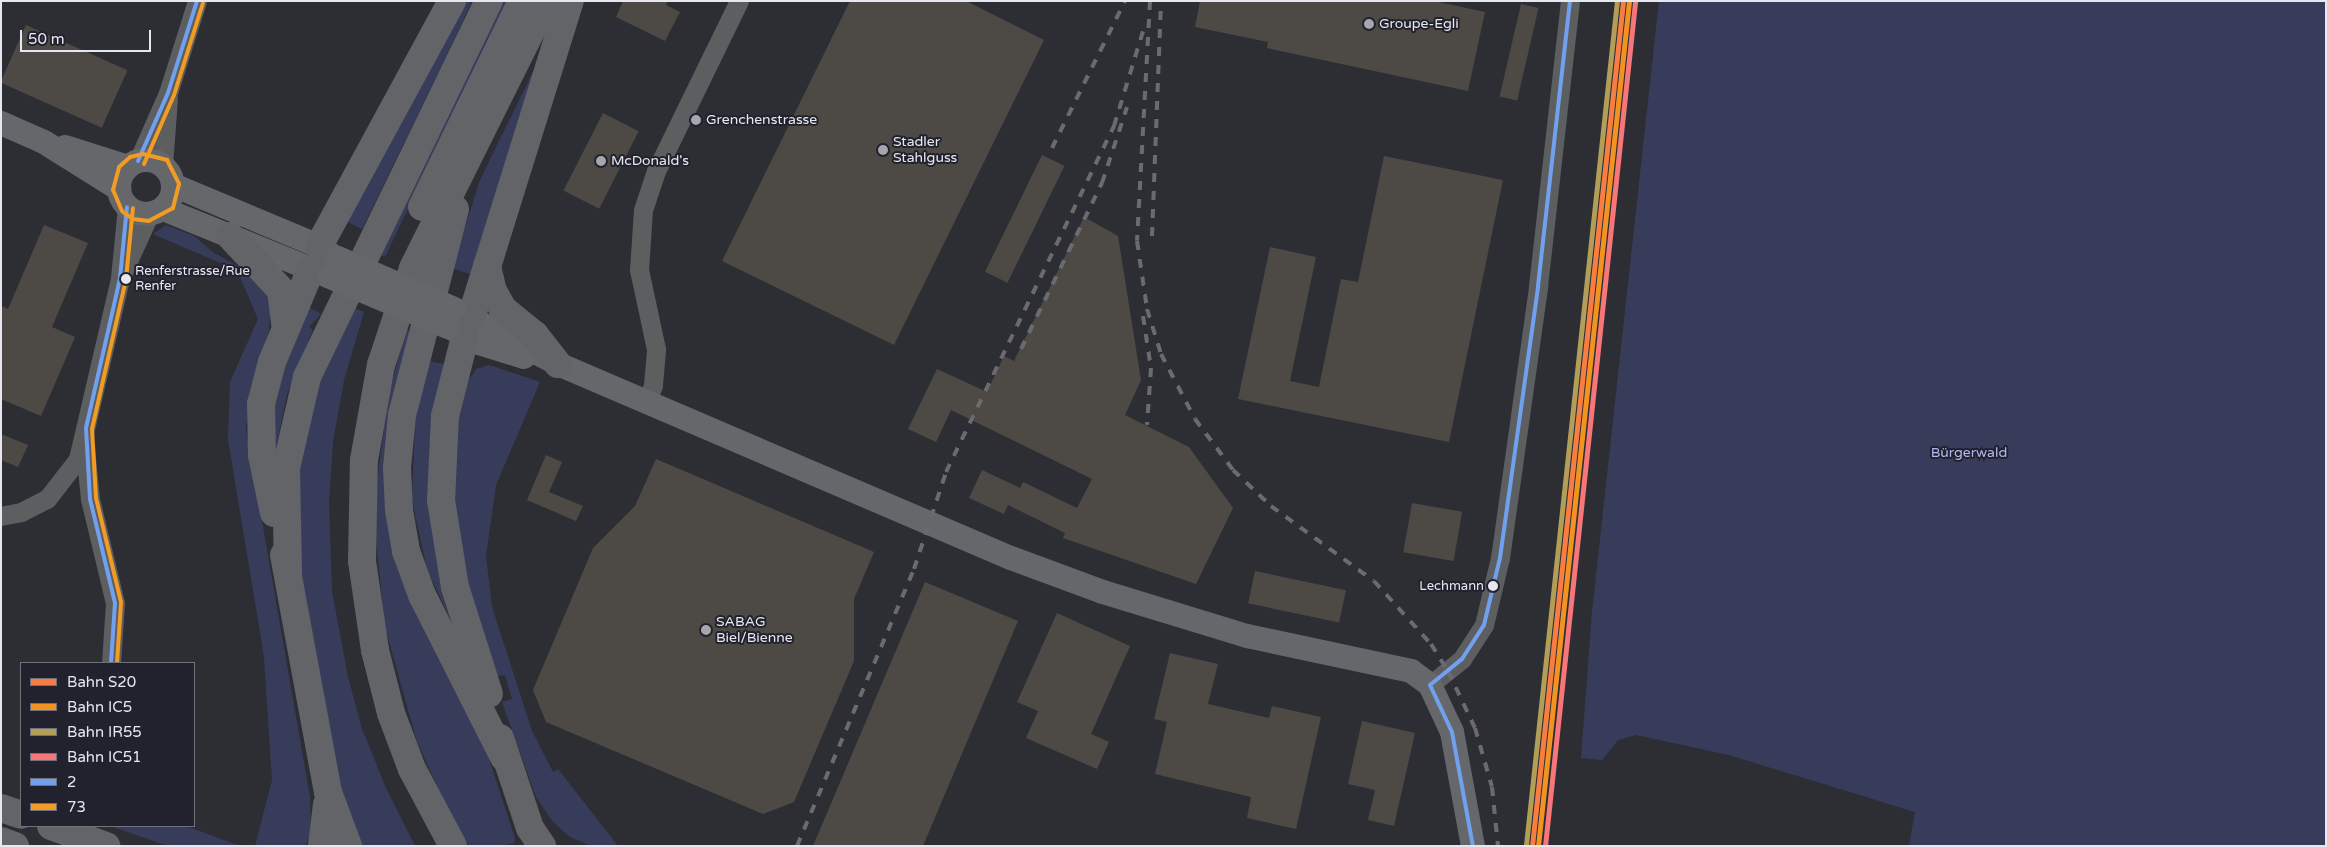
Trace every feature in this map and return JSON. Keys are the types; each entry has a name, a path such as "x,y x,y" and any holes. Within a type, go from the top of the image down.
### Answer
{"highway":[{"path":"348,846 328,792 288,572 266,480 260,420 265,382 285,329 324,262 452,1"},
{"path":"288,572 286,468 307,377 489,1"},
{"path":"431,846 386,750 355,646 344,567 348,450 365,356 398,259 522,1"},
{"path":"453,846 412,769 383,683 365,592 361,497 374,394 392,331 426,240 546,1"},
{"path":"542,846 530,828 504,756 455,587 441,500 445,416 459,323 487,266 570,1"},
{"path":"503,88 458,200 436,276 402,415 397,475 401,530 413,572 504,756"},
{"path":"230,236 281,290 285,329"},
{"path":"487,266 493,292 503,308 535,335 558,364"},
{"path":"322,846 328,792"},
{"path":"1,808 20,815"},
{"path":"54,827 106,846"},
{"path":"1,841 15,846"}],"main road":[{"path":"1,123 44,142 139,205 230,236 324,262"},
{"path":"44,142 133,164 168,175 324,262 459,323 506,354 558,364 1012,558 1102,592 1247,636 1411,671 1430,686 1452,732 1473,846"},
{"path":"133,164 139,205"},
{"path":"139,205 171,198 168,175"}],"street":[{"path":"133,164 168,93 197,1"},
{"path":"647,401 653,385 656,349 639,270 643,210 656,171 739,1"},
{"path":"1430,686 1462,659 1484,626 1500,558 1538,286 1570,1"},
{"path":"168,93 168,175"},
{"path":"1,516 30,509 58,488 78,459 139,205"},
{"path":"86,428 90,498 115,603 111,662"}],"green space":[{"path":"467,1 472,1 362,229 344,220"},
{"path":"498,1 507,1 385,257 374,252"},
{"name":"Bürgerwald","path":"1659,1 2326,1 2326,846 1909,846 1915,812 1729,755 1636,735 1618,740 1602,760 1581,758 1592,612"},
{"path":"544,49 476,276 452,268 480,180"},
{"path":"166,225 194,236 214,253 247,271 258,280 271,301 269,331 250,390 246,429 310,797 311,831 306,846 255,846 272,780 264,657 228,439 230,382 258,319 237,270 153,234"},
{"path":"304,304 321,314 309,327 313,330 287,394 274,457 266,415"},
{"path":"348,305 364,312 344,380 333,442 329,501 332,591 348,677 362,729 386,788 415,846 355,846 347,827 298,563 296,443"},
{"path":"406,330 415,334 391,462 515,838 514,843 502,846 469,846 450,814 417,742 385,627 376,539 377,483 388,397"},
{"path":"428,361 445,364 456,632 427,569 412,500 415,422"},
{"path":"489,365 540,382 496,485 486,556 492,607 532,731 553,772 558,769 618,846 591,846 570,837 553,822 536,797 502,702 512,699 505,675 494,677 458,552 452,458 465,376 471,377 476,369"},
{"path":"113,827 189,827 240,846 168,846"}],"building":[{"path":"623,1 668,1 666,5 680,12 665,41 616,17"},
{"name":"Stadler Stahlguss","path":"850,1 966,1 1044,40 894,345 722,261"},
{"path":"1200,1 1434,1 1485,12 1468,91 1267,48 1268,42 1195,27"},
{"path":"1521,4 1539,8 1517,101 1500,97"},
{"path":"26,25 127,70 102,128 1,83"},
{"name":"McDonald's","path":"603,113 639,131 599,209 564,191"},
{"path":"1042,155 1064,166 1007,283 985,272"},
{"path":"1384,156 1503,180 1449,442 1238,399 1270,247 1316,257 1290,381 1319,387 1341,279 1358,282"},
{"path":"1084,217 1118,236 1141,380 1125,415 1189,447 1233,508 1196,584 1063,538 1065,533 1008,505 1004,514 969,498 982,470 1020,488 1023,482 1077,508 1092,479 951,410 936,442 908,429 937,369 987,392 1004,356 1014,361"},
{"path":"44,225 88,243 52,327 75,337 41,416 1,399 1,306 8,309"},
{"path":"1,434 28,445 18,467 1,460"},
{"path":"546,455 562,462 549,492 583,506 576,521 527,500"},
{"name":"SABAG Biel/Bienne","path":"656,459 874,552 854,599 854,661 794,802 763,814 546,722 533,690 593,548 635,506"},
{"path":"1412,503 1462,512 1454,561 1403,552"},
{"path":"1255,571 1346,590 1339,623 1248,603"},
{"path":"925,582 1018,621 923,846 813,846"},
{"path":"1057,613 1130,646 1091,734 1109,742 1097,769 1026,738 1038,711 1017,702"},
{"path":"1170,653 1218,664 1208,704 1269,718 1272,706 1321,717 1296,829 1247,818 1251,797 1155,774 1167,722 1154,719"},
{"path":"1362,721 1415,733 1394,826 1368,820 1375,790 1348,784"}],"railway":[{"path":"1052,148 1125,1"},
{"path":"1150,1 1137,241 1147,309 1161,354 1195,419 1233,470 1271,506 1374,581 1431,644 1448,671 1475,728 1492,787 1498,846"},
{"path":"1152,236 1161,1"},
{"path":"797,846 914,569 946,472 1114,126 1143,31"},
{"path":"1021,349 1102,183 1127,107"},
{"path":"1143,316 1151,368 1147,425"}],"rail line":[{"name":"IR55","path":"1526,845 1617,1"},
{"name":"S20","path":"1532,846 1623,1"},
{"name":"IC5","path":"1538,846 1629,2"},
{"name":"IC51","path":"1545,846 1635,2"}],"transit line":[{"name":"2","path":"138,161 168,93 197,1"},
{"name":"2","path":"1430,685 1462,659 1484,625 1500,558 1538,286 1570,1"},
{"name":"73","path":"144,164 174,95 203,3"},
{"name":"73","path":"122,211 113,190 119,167 130,157 143,154 167,160 179,184 173,208 149,221 133,219 123,212"},
{"name":"2","path":"111,662 115,603 90,499 86,428 120,278 127,207"},
{"name":"73","path":"117,662 121,602 96,498 92,429 126,279 133,208"},
{"name":"2","path":"1430,685 1452,732 1473,846"}],"place":[{"name":"Groupe-Egli","path":"1369,24"},
{"name":"Grenchenstrasse","path":"696,120"},
{"name":"Stadler Stahlguss","path":"883,150"},
{"name":"McDonald's","path":"601,161"},
{"name":"Renferstrasse/Rue Renfer","path":"126,279"},
{"name":"Lechmann","path":"1493,586"},
{"name":"SABAG Biel/Bienne","path":"706,630"}]}
